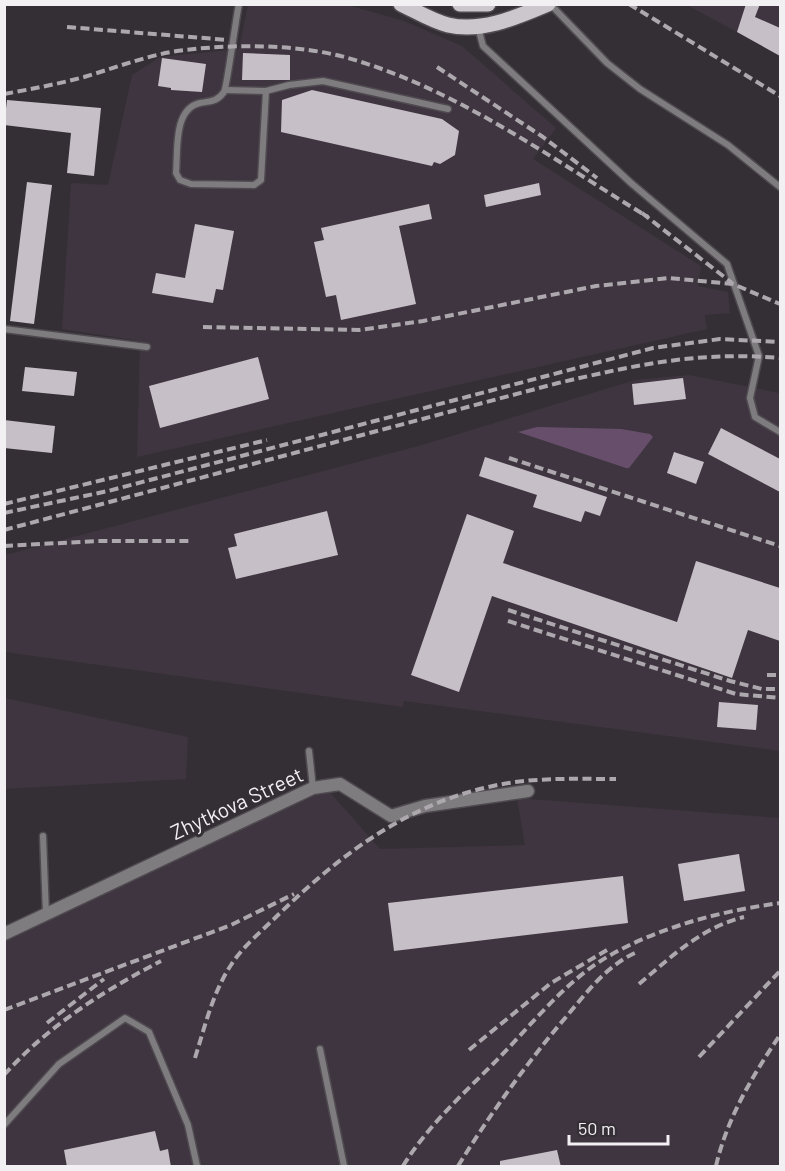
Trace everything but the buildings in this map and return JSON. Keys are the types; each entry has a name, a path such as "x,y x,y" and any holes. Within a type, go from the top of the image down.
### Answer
{"main road":[{"path":"401,4 446,25 477,27 549,4"},
{"path":"460,4 488,4"}],"street":[{"name":"Zhytkova Street","path":"4,934 313,788 340,784 391,816 425,806 528,791"}],"lane":[{"path":"239,4 225,90 213,102 188,108 182,117 176,172 180,180 191,184 254,186 261,180 266,91"},
{"path":"549,4 607,63 640,89 728,145 780,188"},
{"path":"477,27 483,46 631,183 727,264 759,356 750,398 755,417 780,432"},
{"path":"225,90 266,91 289,85 323,81 448,109"},
{"path":"4,329 147,347"},
{"path":"309,751 313,788"},
{"path":"43,836 46,915"},
{"path":"4,1125 59,1064 125,1018 149,1032 188,1125 197,1167"},
{"path":"320,1049 344,1167"}],"shaded area":[{"path":"248,4 348,5 404,21 462,46 556,128 533,159 701,266 698,286 728,292 730,313 705,315 707,329 137,457 140,341 62,329 71,183 108,185 132,75 160,57 239,49"},
{"path":"687,5 780,5 780,56 737,32"},
{"path":"689,375 780,393 780,751 404,701 403,707 5,652 5,555 422,445 635,380"},
{"path":"537,427 621,429 650,434 653,437 629,468 626,468 518,432"},
{"path":"5,698 188,737 186,779 5,789"},
{"path":"328,790 380,849 525,845 517,798 780,818 780,1166 5,1166 4,939 298,800"}],"railway":[{"path":"629,4 780,96"},
{"path":"67,27 228,40"},
{"path":"4,94 74,80 147,58 185,50 267,46 329,53 388,71 466,107 540,149 648,217"},
{"path":"437,67 543,137 597,178"},
{"path":"642,213 732,283"},
{"path":"203,327 359,330 423,321 596,286 669,278 733,284 780,304"},
{"path":"4,513 108,491 653,348 720,339 780,342"},
{"path":"4,530 587,376 641,365 695,358 722,356 780,358"},
{"path":"4,504 267,440"},
{"path":"509,458 780,546"},
{"path":"4,546 98,541 190,541"},
{"path":"508,610 730,681 762,689 780,689"},
{"path":"508,621 736,694 780,698"},
{"path":"767,675 780,675"},
{"path":"195,1058 219,986 241,951 326,872 377,835 432,805 493,786 539,780 616,779"},
{"path":"4,1010 231,925 294,894"},
{"path":"403,1166 445,1112 561,993 591,968 627,946 669,929 713,916 780,903"},
{"path":"639,984 701,935 744,917"},
{"path":"469,1050 551,983 607,950"},
{"path":"458,1166 496,1108 551,1035 598,980 616,964 637,952"},
{"path":"4,1075 39,1041 77,1011 97,997 161,961"},
{"path":"699,1057 780,971"},
{"path":"47,1023 104,979"},
{"path":"716,1166 734,1114 780,1035"}]}
